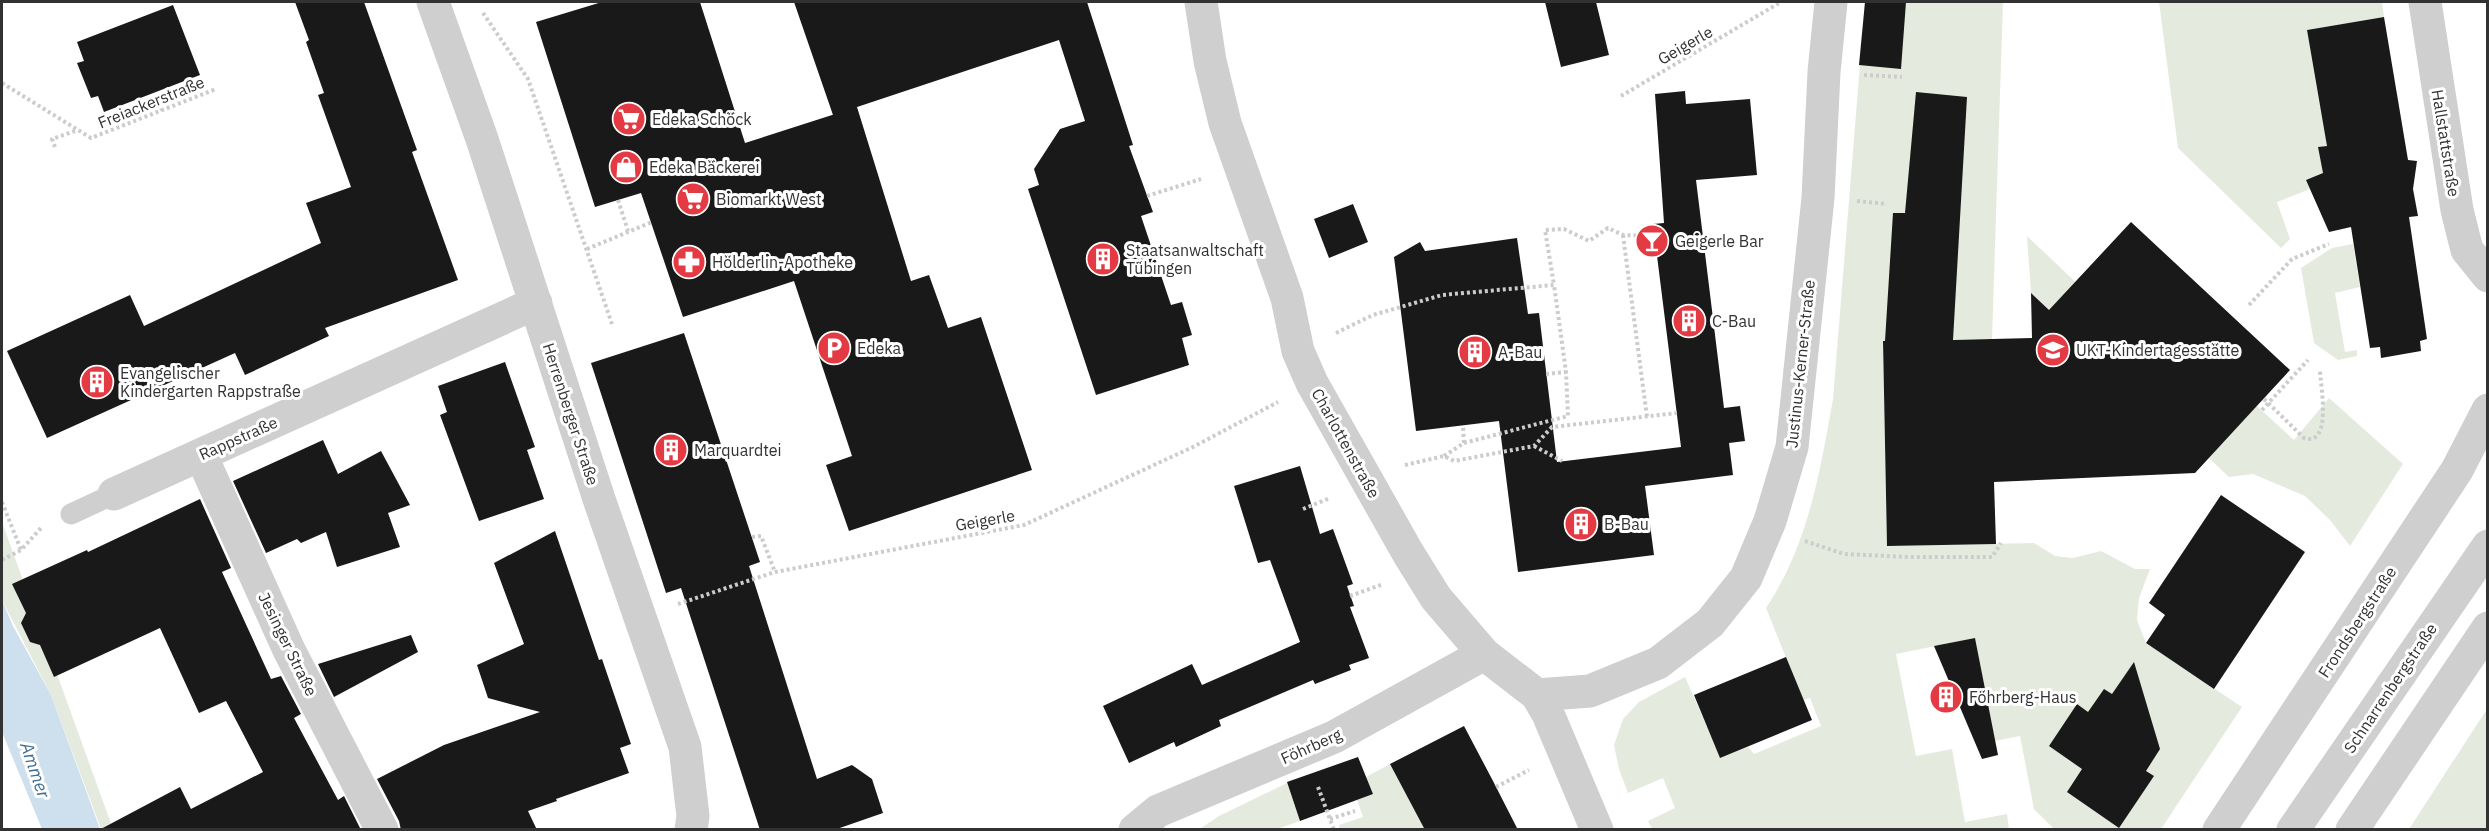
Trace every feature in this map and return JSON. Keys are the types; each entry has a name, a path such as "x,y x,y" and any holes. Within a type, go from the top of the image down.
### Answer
{"street":[{"name":"Herrenberger Straße","path":"433,2 536,303 639,617 685,747 693,816 691,830"},
{"name":"Charlottenstraße","path":"1201,2 1212,71 1225,123 1287,298 1298,351 1312,382 1363,475 1436,598 1484,654 1537,695 1548,714 1597,830"},
{"name":"Justinus-Kerner-Straße","path":"1537,695 1590,691 1658,663 1710,623 1746,578 1770,521 1792,447 1818,198 1824,72 1831,2"},
{"name":"Hallstattstraße","path":"2425,2 2457,210 2467,250 2487,276"},
{"name":"Rappstraße","path":"114,494 536,303"},
{"name":"Frondsbergstraße","path":"2219,830 2457,470 2487,410"},
{"name":"Jesinger Straße","path":"201,455 289,650 382,830"},
{"name":"Schnarrenbergstraße","path":"2294,830 2487,546"},
{"path":"2352,830 2487,628"},
{"name":"Föhrberg","path":"1135,830 1158,811 1334,737 1484,654"}],"lane":[{"name":"Rappstraße","path":"71,514 114,494"}],"path":[{"name":"Geigerle","path":"1621,96 1781,2"},
{"path":"479,8 528,79 613,327"},
{"name":"Freiackerstraße","path":"2,83 91,138 216,89"},
{"path":"157,98 162,110"},
{"path":"55,147 52,139 79,130"},
{"path":"1147,196 1240,166"},
{"path":"618,200 628,231"},
{"path":"587,249 652,222"},
{"path":"1363,475 1444,456 1464,443 1568,416 1566,372 1545,230 1564,229 1589,241 1608,228 1623,235 1655,236"},
{"path":"1623,235 1647,417"},
{"path":"2249,305 2292,259 2329,244"},
{"path":"1298,351 1373,315 1442,294 1554,285"},
{"path":"2262,410 2308,360"},
{"path":"2264,399 2304,438 2311,440 2316,438 2320,435 2323,426 2320,371"},
{"path":"1546,374 1566,372"},
{"name":"Geigerle","path":"639,617 775,572 1024,525 1193,447 1312,382"},
{"path":"1444,456 1454,461 1534,446 1552,427 1677,413"},
{"path":"1463,425 1464,443"},
{"path":"1534,446 1562,461"},
{"path":"2,502 21,550"},
{"path":"1770,521 1801,540 1844,554 1992,557 2001,543"},
{"path":"2,560 21,550 39,529"},
{"path":"752,537 762,536 775,572"},
{"path":"1330,819 1355,811"}],"shaded area":[{"path":"1865,2 2003,2 1992,339 1883,341 1887,546 2034,543 2055,556 2073,558 2101,551 2135,569 2150,569 2139,598 2137,620 2146,643 2242,707 2161,829 2054,829 2034,809 2020,736 1995,741 1975,638 1896,654 1916,756 1952,749 1965,822 2007,814 2009,829 1652,829 1648,821 1675,808 1663,778 1628,793 1619,769 1614,745 1623,719 1639,702 1685,677 1707,727 1714,725 1727,755 1748,747 1754,754 1821,726 1810,698 1803,700 1766,608 1792,559 1802,533 1817,481 1833,399"},
{"path":"2159,2 2382,2 2384,17 2307,30 2320,107 2397,93 2403,132 2319,147 2323,173 2306,180 2310,189 2277,202 2290,239 2281,248 2178,148"},
{"path":"2027,236 2233,431 2257,406 2294,440 2329,398 2403,464 2350,546 2330,520 2305,496 2253,474 2229,477 2031,293"},
{"path":"2353,244 2360,287 2335,293 2345,352 2357,350 2357,356 2338,360 2314,343 2301,268 2332,248"},
{"path":"2,522 113,829 101,829 51,695 2,600"},
{"path":"2487,709 2487,829 2409,829"},
{"path":"1390,764 1425,829 1340,830 1339,825 1363,817 1357,800 1372,794 1366,777"},
{"path":"1287,783 1300,821 1277,829 1198,830 1219,816"}],"water":[{"name":"Ammer","path":"2,600 13,626 51,695 100,829 42,829 2,732"}],"building":[{"path":"295,2 364,2 417,150 412,152 458,280 325,328 329,336 245,375 235,353 47,438 7,351 130,295 144,326 321,243 306,203 351,187 318,95 324,93 306,42 309,40"},
{"path":"602,2 700,2 745,143 857,107 911,281 929,275 948,328 981,317 1032,470 849,531 826,465 852,456 794,281 683,317 641,193 595,207 536,22"},
{"path":"794,2 1087,2 1133,145 1129,146 1153,212 1141,216 1171,305 1182,302 1192,335 1182,338 1189,365 1096,395 1028,189 1039,185 1034,169 1060,129 1085,121 1059,40 833,115"},
{"path":"1545,2 1596,2 1609,55 1561,67"},
{"path":"1865,2 1906,2 1901,69 1859,65"},
{"path":"173,5 200,75 104,112 98,96 91,98 77,63 84,61 77,42"},
{"path":"2384,17 2408,160 2417,161 2413,189 2418,216 2409,217 2427,339 2420,341 2421,351 2381,358 2380,347 2370,348 2351,227 2329,232 2306,180 2323,173 2318,147 2327,146 2307,30"},
{"path":"1685,91 1686,104 1750,99 1757,175 1696,180 1724,408 1740,406 1745,441 1729,443 1733,475 1645,486 1654,555 1518,572 1499,421 1416,431 1394,257 1420,242 1425,251 1517,238 1528,314 1539,313 1557,462 1681,447 1653,224 1664,223 1655,94"},
{"path":"1916,92 1967,97 1953,340 2032,338 2031,293 2049,310 2131,222 2290,370 2195,473 1994,482 1996,544 1887,546 1883,341 1885,341 1893,213 1905,213"},
{"path":"1353,204 1368,242 1329,258 1314,219"},
{"path":"684,333 760,562 749,566 817,779 852,765 872,779 883,813 834,830 760,830 681,588 666,593 591,363"},
{"path":"505,362 535,447 527,450 544,499 479,521 440,415 447,412 438,386"},
{"path":"323,440 338,474 381,451 410,505 388,513 400,547 337,567 326,532 301,543 297,539 266,553 233,481"},
{"path":"1300,466 1320,534 1333,529 1353,584 1347,586 1354,606 1350,607 1369,658 1349,665 1351,670 1315,684 1313,680 1219,720 1221,726 1176,747 1174,742 1129,763 1103,706 1192,664 1202,685 1300,642 1270,560 1258,563 1234,486"},
{"path":"2221,495 2305,552 2214,689 2146,643 2165,615 2149,603"},
{"path":"200,499 231,568 222,572 271,679 281,676 301,714 294,718 338,800 344,796 361,830 99,830 180,787 191,809 263,772 226,701 199,713 160,628 54,677 40,645 30,642 21,623 26,613 12,584 87,550 88,552"},
{"path":"555,531 599,660 602,659 631,744 620,748 629,773 528,811 537,830 401,830 399,821 377,779 444,745 540,712 488,698 477,665 524,644 494,563"},
{"path":"411,635 418,652 334,697 318,664"},
{"path":"1975,638 1998,755 1982,759 1934,646"},
{"path":"1786,657 1812,720 1720,758 1694,695"},
{"path":"2134,662 2160,749 2146,771 2154,776 2119,828 2067,792 2082,769 2049,746 2077,704 2088,712 2104,689 2112,694"},
{"path":"1464,726 1518,830 1425,830 1390,764"},
{"path":"1358,757 1373,794 1300,821 1287,782"}],"place":[{"name":"Edeka Schöck","path":"629,119"},
{"name":"Edeka Bäckerei","path":"626,167"},
{"name":"Biomarkt West","path":"693,199"},
{"name":"Geigerle Bar","path":"1652,241"},
{"name":"Staatsanwaltschaft Tübingen","path":"1103,259"},
{"name":"Hölderlin-Apotheke","path":"689,262"},
{"name":"C-Bau","path":"1689,321"},
{"name":"Edeka","path":"834,348"},
{"name":"UKT-Kindertagesstätte","path":"2053,350"},
{"name":"A-Bau","path":"1475,352"},
{"name":"Evangelischer Kindergarten Rappstraße","path":"97,382"},
{"name":"Marquardtei","path":"671,450"},
{"name":"B-Bau","path":"1581,524"},
{"name":"Föhrberg-Haus","path":"1946,697"}]}
